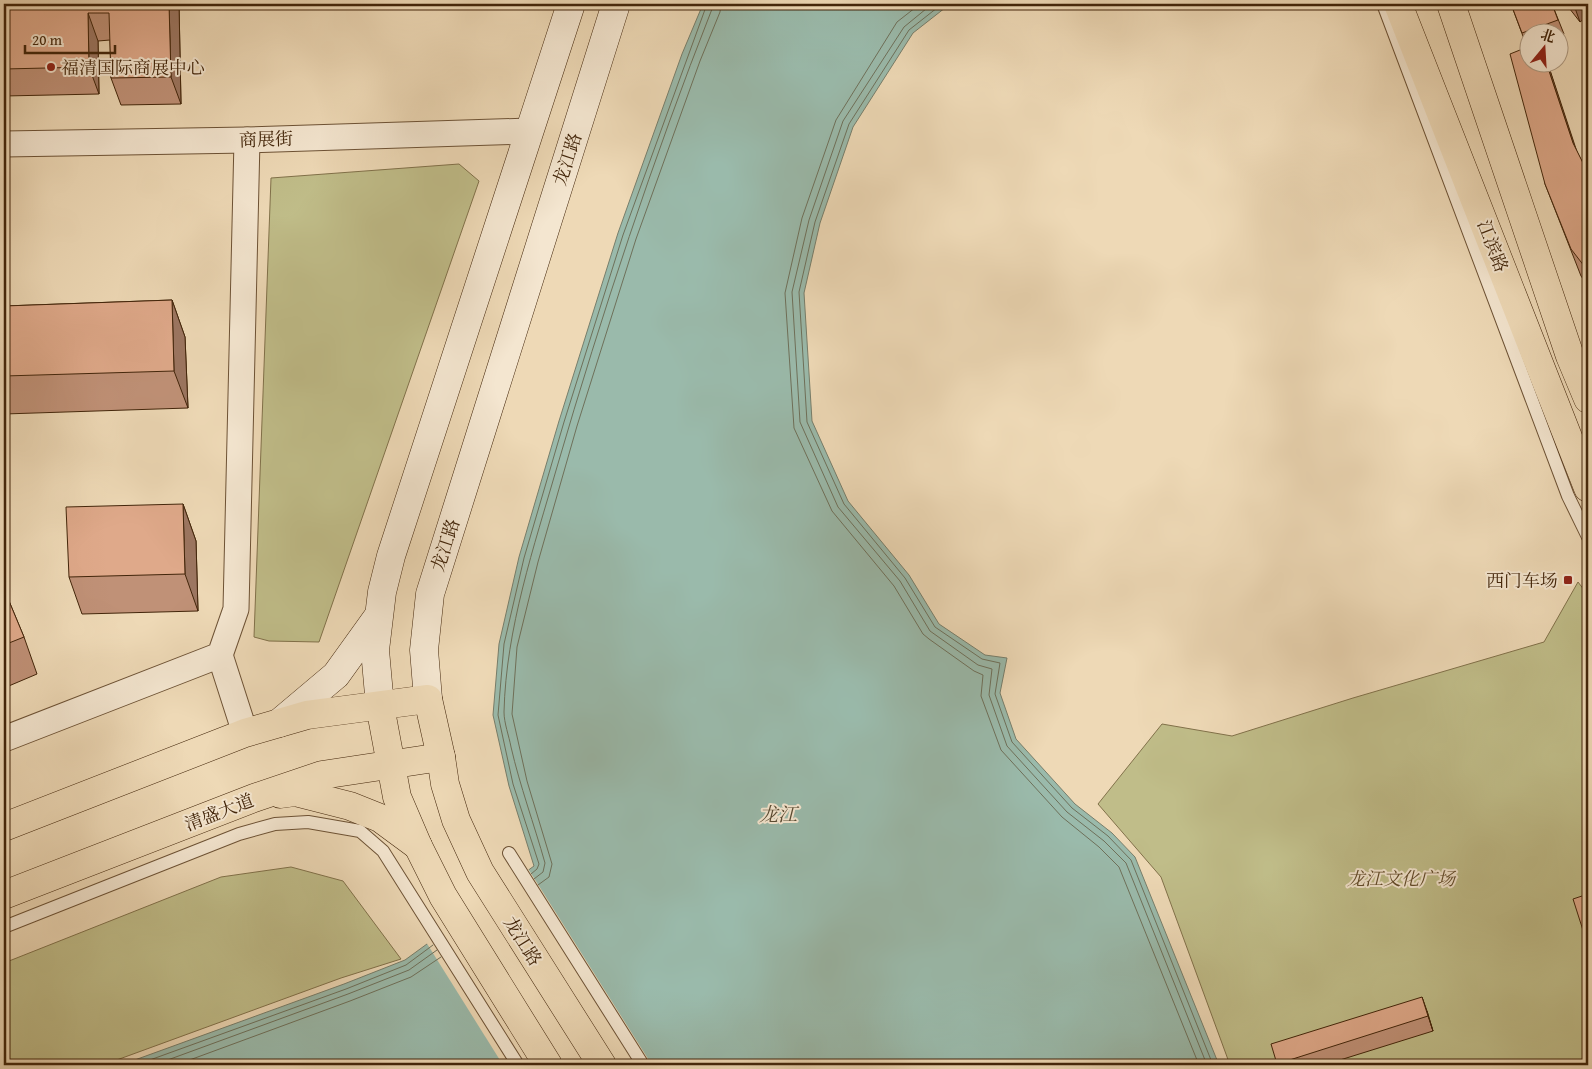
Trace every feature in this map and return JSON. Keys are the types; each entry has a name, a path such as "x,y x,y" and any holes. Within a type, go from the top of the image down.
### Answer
{"main road":[{"path":"548,1065 431,903 418,846 397,797 380,706 375,650 382,592 391,556 571,4"},
{"name":"龙江路","path":"602,1065 480,872 456,820 445,784 442,757 428,699 424,650 430,594 616,4"},
{"name":"江滨路","path":"1398,4 1588,488"},
{"name":"江滨路","path":"1456,6 1570,356 1588,399"},
{"path":"279,722 336,675 378,617"},
{"path":"4,827 245,733 279,722 307,715 428,699"},
{"name":"清盛大道","path":"4,895 254,798 322,775 442,757"},
{"path":"254,798 295,792 350,806 380,818 418,846"}],"street":[{"name":"商展街","path":"4,144 247,140 529,131"},
{"path":"245,733 220,655 236,610 247,140"},
{"path":"4,739 220,655"}],"lane":[{"path":"1383,4 1568,496 1588,538"},
{"path":"4,927 239,834 275,824 308,822 360,831 383,851 431,903 518,1065"},
{"path":"509,853 643,1065"}],"green space":[{"path":"459,164 479,181 319,642 269,641 254,637 271,178"},
{"name":"龙江文化广场","path":"1578,582 1588,595 1588,1065 1230,1065 1161,877 1098,804 1162,724 1232,736 1544,642"},
{"path":"291,867 343,881 401,959 341,978 103,1065 4,1065 4,963 221,877"}],"water":[{"name":"龙江","path":"703,4 950,4 913,33 853,127 820,223 804,293 812,421 848,501 909,575 939,624 985,655 1007,658 1000,693 1016,739 1075,804 1112,833 1135,857 1219,1065 121,1065 405,960 534,866 509,786 493,715 499,644 519,557 618,233 682,54"}],"pier":[{"path":"527,867 652,1065 503,1065 426,942"}],"building":[{"name":"福清国际商展中心","path":"4,4 169,4 171,77 111,78 109,13 88,13 89,67 4,69"},
{"path":"1511,4 1552,4 1558,20 1552,22 1520,22 1520,28"},
{"path":"1572,4 1580,4 1575,8"},
{"path":"1520,50 1520,72 1549,72 1573,143 1588,173 1588,271 1571,249 1545,184 1510,54"},
{"path":"1588,99 1588,126 1584,125"},
{"path":"172,300 174,371 4,376 4,306"},
{"path":"183,504 185,574 69,577 66,507"},
{"path":"4,589 24,637 4,645"},
{"path":"1588,894 1588,946 1573,899"},
{"path":"1422,997 1428,1016 1277,1064 1271,1044"}],"place":[{"name":"福清国际商展中心","path":"51,67"},
{"name":"西门车场","path":"1568,580"}]}
